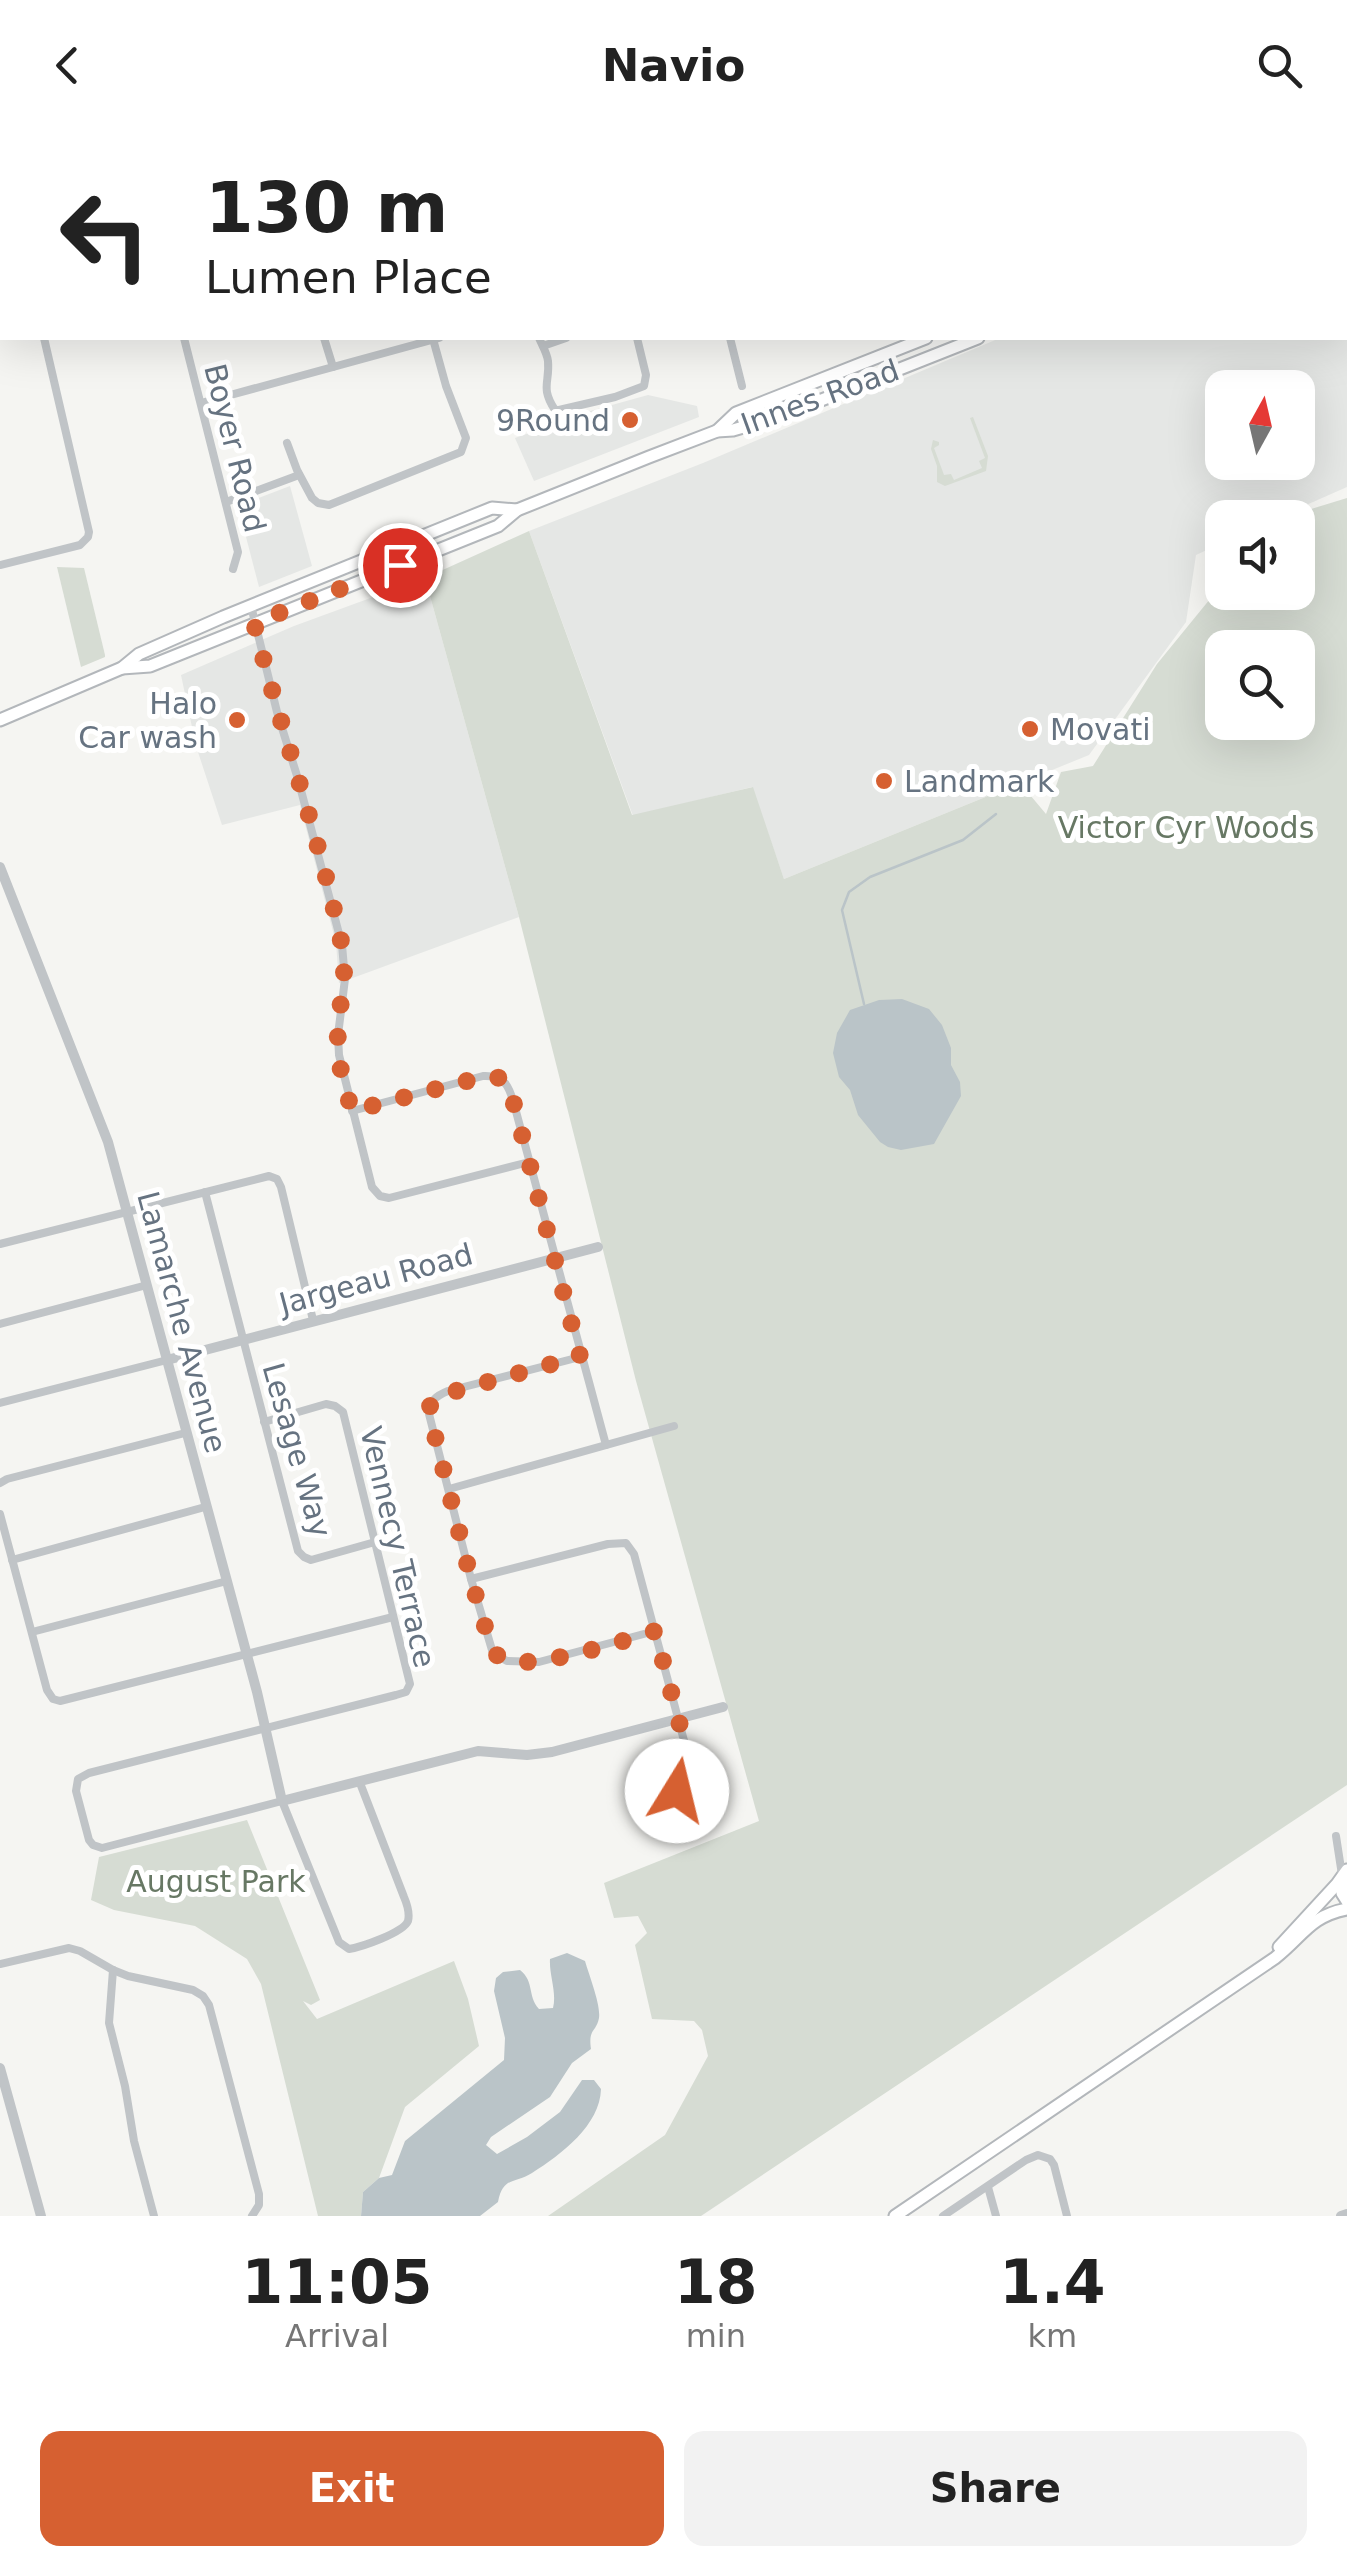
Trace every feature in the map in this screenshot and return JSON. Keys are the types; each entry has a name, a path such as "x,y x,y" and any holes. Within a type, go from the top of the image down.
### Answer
{"main road":[{"name":"Innes Road","path":"718,431 736,413 921,340"},
{"name":"Innes Road","path":"122,668 150,666 498,526 517,510 718,431 781,416 957,341"},
{"name":"Innes Road","path":"0,720 122,668 138,654 250,606 492,508 517,510"},
{"path":"1344,1875 1342,1893 1347,1901"},
{"path":"1263,1966 1344,1875"},
{"path":"896,2216 1286,1950 1314,1921 1326,1913 1347,1910"}],"street":[{"path":"0,564 80,545 89,532 44,340"},
{"name":"Boyer Road","path":"185,340 238,552 233,569"},
{"path":"325,340 333,367"},
{"path":"201,403 429,340"},
{"path":"287,443 312,498 329,505 462,452 466,438 446,386 436,340"},
{"path":"541,342 548,362 546,389 551,404 559,410 644,386 646,375 637,340"},
{"path":"730,340 742,386"},
{"path":"226,502 300,475"},
{"path":"250,606 342,944 345,983 338,1044 375,1192 392,1197 529,1162"},
{"name":"Lamarche Avenue","path":"0,867 101,1124 227,1581 282,1801"},
{"path":"352,1111 479,1077 499,1077 506,1082 606,1445"},
{"path":"0,1244 269,1176 277,1179 313,1320"},
{"name":"Lesage Way","path":"205,1192 298,1550 311,1560 375,1542"},
{"name":"Jargeau Road","path":"167,1360 598,1247"},
{"path":"0,1324 147,1285"},
{"path":"580,1356 448,1391 432,1400 429,1414 471,1579 492,1650 507,1661 540,1662 655,1631"},
{"path":"0,1403 167,1360"},
{"name":"Vennecy Terrace","path":"264,1422 326,1404 343,1412 410,1684 406,1692 266,1728"},
{"path":"449,1489 674,1426"},
{"path":"0,1484 185,1433"},
{"path":"12,1560 206,1507"},
{"path":"0,1514 47,1690 60,1701 393,1617"},
{"path":"471,1579 608,1544 626,1543 634,1554 690,1763 677,1791"},
{"path":"32,1632 227,1581"},
{"path":"266,1728 89,1772 78,1779 76,1791 90,1840 102,1848 478,1752 552,1752 723,1707"},
{"path":"282,1801 339,1942 349,1949 361,1947 404,1927 408,1910 360,1783"},
{"path":"1344,1875 1336,1836 1347,1844"},
{"path":"0,1964 69,1948 112,1970 193,1990 206,1999 259,2194 259,2204 252,2216"},
{"path":"112,1970 109,2023 154,2216"},
{"path":"1,2075 41,2216"},
{"path":"943,2216 1032,2156 1044,2156 1054,2165 1067,2216"},
{"path":"988,2187 996,2216"}],"shaded area":[{"path":"995,340 1347,340 1347,487 1315,501 1205,500 1205,551 1196,555 1186,622 1089,755 784,879 752,787 633,816 529,531 703,463"},
{"path":"648,395 697,406 699,417 534,481 515,438 554,421"},
{"path":"290,486 312,566 259,587 238,506"},
{"path":"425,578 519,917 339,983 336,943 300,805 222,825 196,746 181,675 294,626"},
{"path":"902,999 929,1009 942,1025 961,1096 934,1144 901,1150 880,1142 858,1115 850,1090 839,1077 833,1053 837,1033 850,1010 879,1000"},
{"path":"567,1953 585,1961 597,1998 599,2018 591,2034 591,2049 572,2063 550,2097 491,2137 486,2145 497,2154 527,2137 560,2112 582,2080 594,2080 601,2089 587,2126 555,2157 506,2184 498,2202 480,2216 361,2216 363,2192 379,2178 392,2175 405,2141 504,2060 505,2038 494,1991 496,1978 503,1972 520,1970 528,1979 539,2009 553,2008 550,1959"}],"green space":[{"path":"973,417 988,456 986,471 945,486 937,482 933,440 939,442 934,448 944,475 951,474 954,480 982,468 979,461 985,458 970,418"},
{"name":"Victor Cyr Woods","path":"1347,498 1347,1785 701,2216 548,2216 665,2135 708,2056 702,2030 694,2021 652,2019 635,1945 647,1933 638,1916 614,1918 604,1883 759,1821 636,1381 519,917 425,578 529,531 632,815 753,787 784,879 1020,783 1046,814 1061,772 1093,766 1157,664 1205,605 1205,610 1315,610 1315,508"},
{"path":"57,567 84,568 105,655 81,667"},
{"name":"August Park","path":"247,1820 320,2000 311,2005 303,2001 317,2019 454,1961 468,1999 479,2046 405,2107 379,2178 363,2192 361,2216 318,2216 261,1984 247,1959 195,1926 114,1910 91,1900 99,1857"}],"waterway":[{"path":"864,1004 842,910 849,892 870,877 963,840 996,814"}],"place":[{"name":"9Round","path":"630,420"},
{"name":"Halo Car wash","path":"237,720"},
{"name":"Movati","path":"1030,729"},
{"name":"Landmark","path":"884,781"}],"route":[{"path":"400,565 254,623 342,944 345,983 338,1028 341,1067 352,1111 486,1076 501,1078 510,1089 580,1356 448,1391 432,1400 429,1414 492,1650 507,1661 540,1662 655,1631 690,1763 677,1791"}]}
